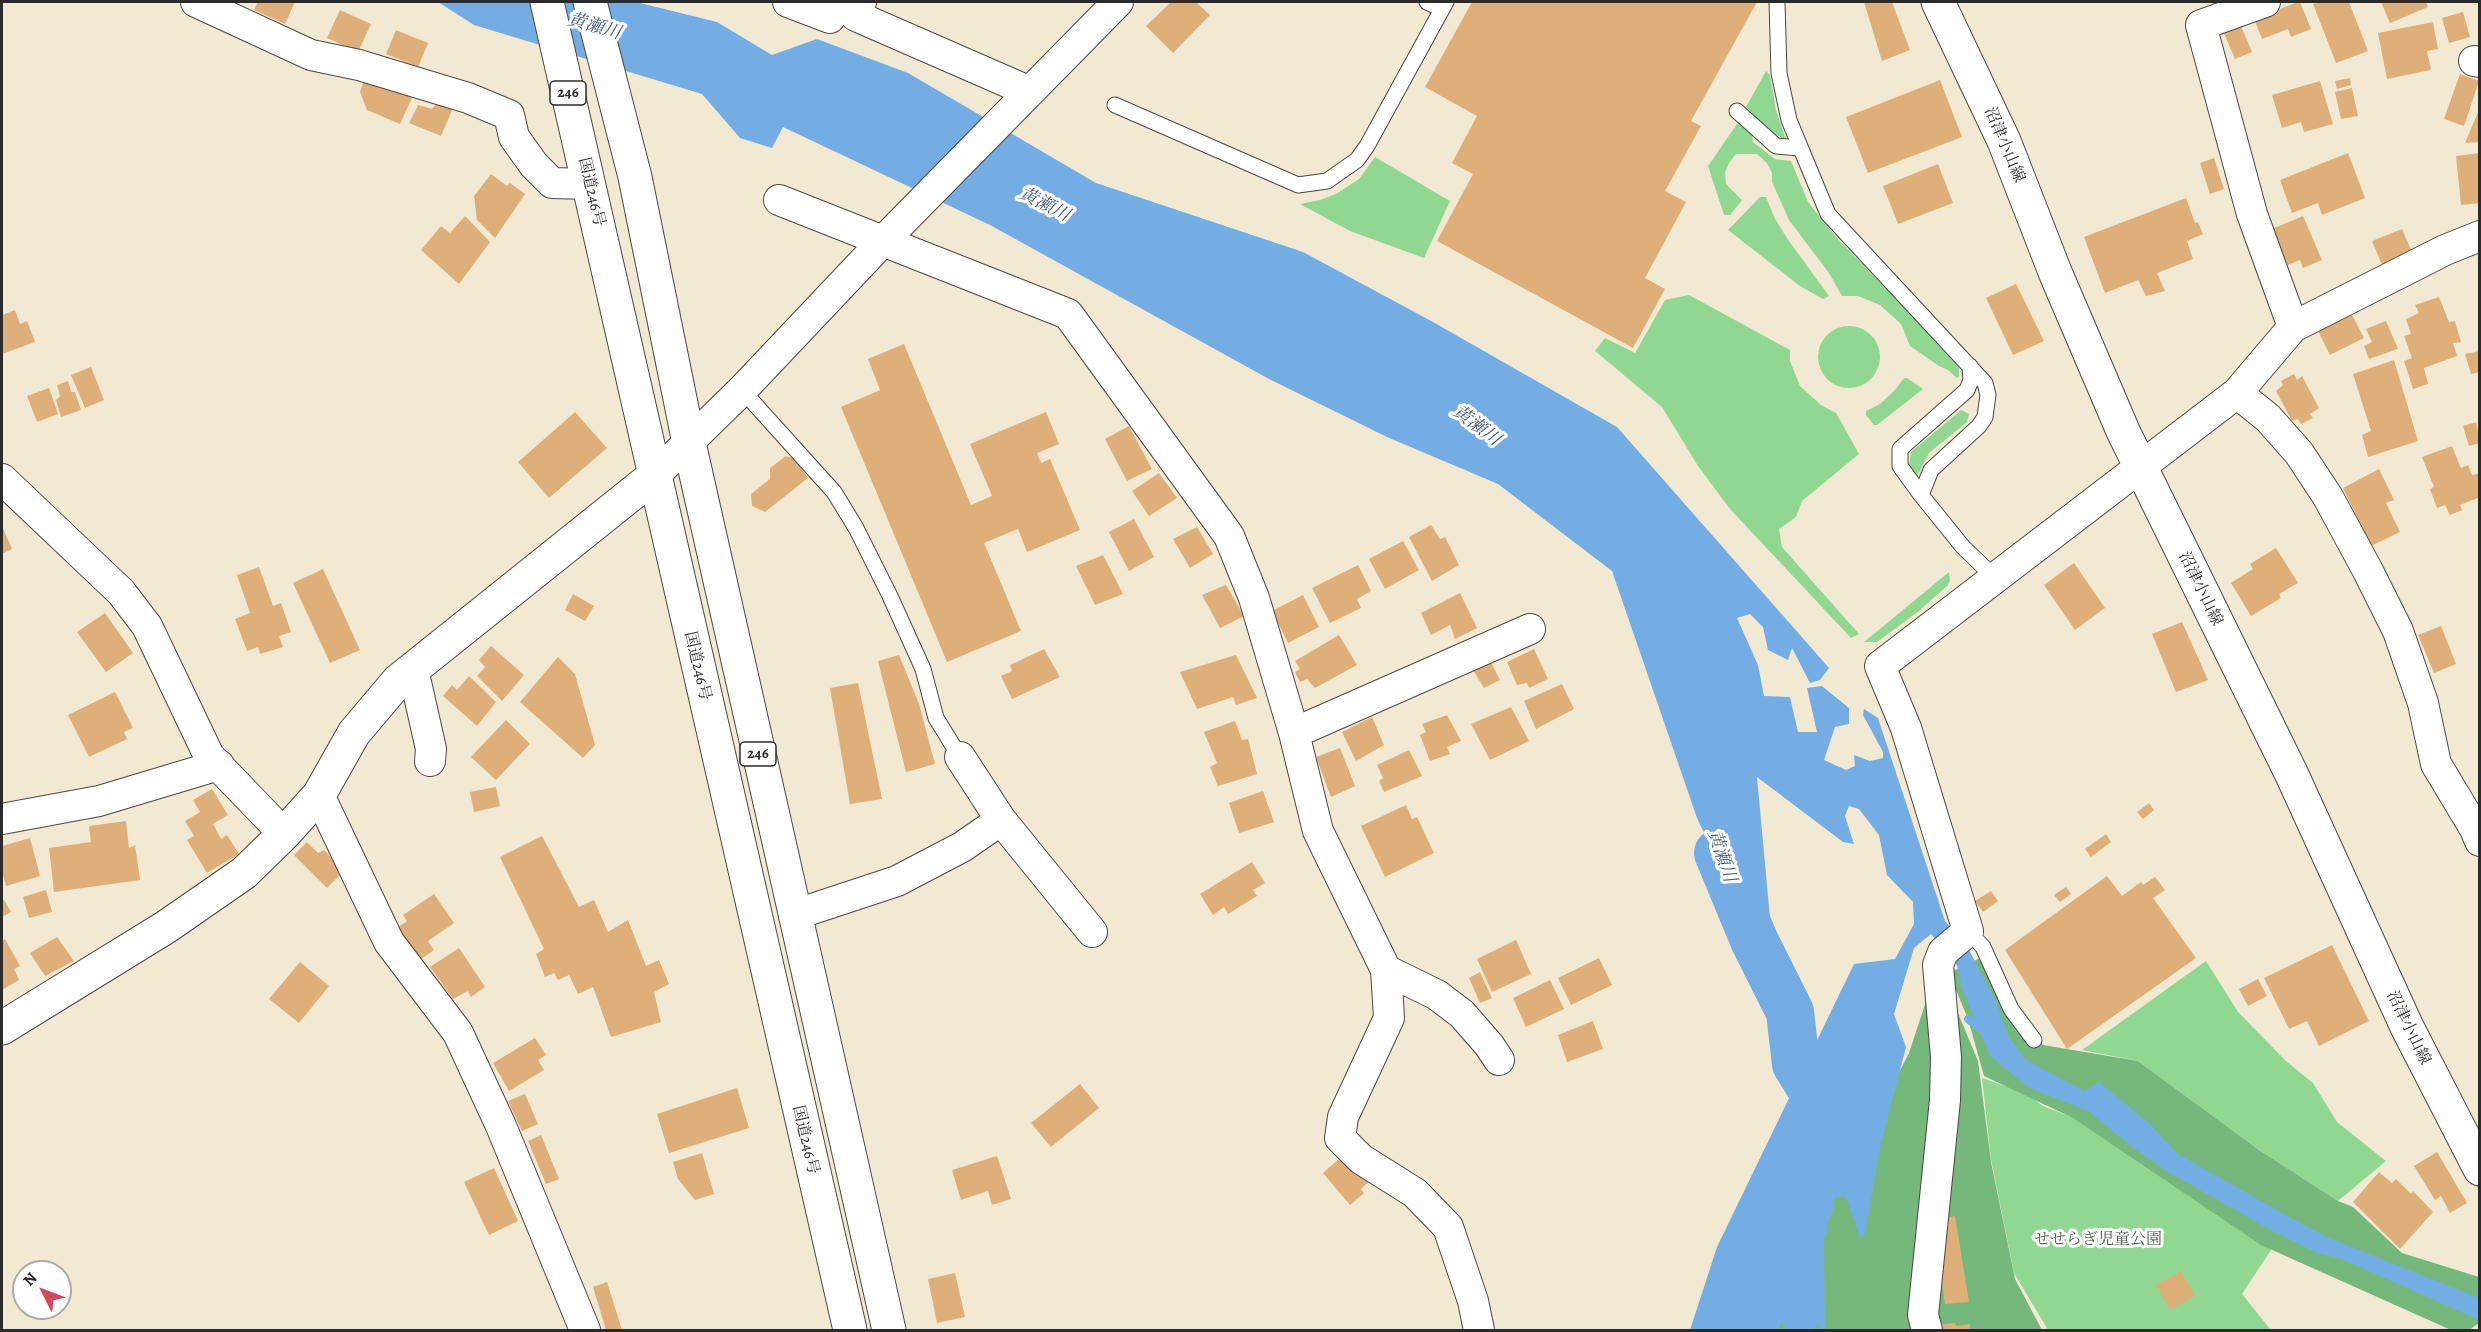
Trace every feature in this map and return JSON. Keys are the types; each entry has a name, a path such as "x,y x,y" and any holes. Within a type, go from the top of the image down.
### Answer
{"main road":[{"name":"国道246号","path":"547,2 850,1330"},
{"name":"246","path":"590,2 635,177 688,443 889,1330"},
{"name":"沼津小山線","path":"1938,2 2004,141 2055,272 2140,466 2292,776 2407,1027 2480,1169"},
{"path":"2,1028 166,927 244,873 284,834 319,795 354,733 398,681 654,476"}],"street":[{"path":"196,2 311,55 359,65 468,98 509,114 514,137 534,165 552,183 589,184"},
{"path":"788,2 830,18 841,2"},
{"path":"861,2 856,16 1028,91"},
{"path":"654,476 742,390 1028,91 1118,2"},
{"path":"2265,2 2201,25 2252,214 2293,327"},
{"path":"779,200 1068,314 1229,536 1254,598 1294,733 1318,831 1386,970 1389,1018 1342,1117 1340,1138 1361,1159 1415,1194 1448,1227 1473,1301 1479,1330"},
{"path":"1927,1330 1923,1315 1945,1090 1946,1057 1938,965 1957,939 1906,728 1880,666 2237,393 2293,327 2445,250 2480,236"},
{"path":"2237,393 2268,417 2299,453 2328,497 2398,631 2423,703 2436,764 2480,841"},
{"path":"2,479 121,592 147,626 209,756 284,834"},
{"path":"1294,733 1530,629"},
{"path":"413,669 431,749 430,761"},
{"path":"960,758 1001,820 1092,932"},
{"path":"2,819 99,801 219,765"},
{"path":"319,795 389,942 458,1033 501,1126 585,1330"},
{"path":"794,915 897,881 962,847 1001,820"},
{"path":"1386,970 1437,995 1462,1014 1499,1060"}],"lane":[{"path":"1115,105 1298,185 1327,181 1357,160 1367,146 1444,5 1427,2"},
{"path":"1777,2 1779,73 1789,120 1828,214 1985,382 1988,395 1985,417 1979,426 1931,470 1921,495"},
{"path":"1737,111 1776,147 1800,148"},
{"path":"1970,366 1971,380 1967,390 1900,449 1900,466 1963,547 1994,577"},
{"path":"742,390 834,492 850,519 890,596 923,669 936,718 960,758"},
{"path":"1957,939 1983,947 2012,1009 2034,1040"}],"green space":[{"path":"1766,71 1770,75 1776,110 1786,140 1769,131 1746,107"},
{"path":"1737,124 1751,127 1753,142 1775,159 1791,161 1808,202 1836,237 1959,368 1959,377 1957,378 1910,346 1901,324 1880,305 1858,296 1842,296 1829,273 1789,220 1772,182 1772,173 1767,163 1757,154 1736,154 1729,163 1725,173 1726,184 1742,200 1730,215 1724,215 1708,166"},
{"path":"1375,157 1450,201 1424,258 1350,231 1300,204 1336,194 1359,179"},
{"path":"1760,197 1766,197 1775,219 1789,241 1829,296 1823,299 1800,286 1728,230"},
{"path":"1689,295 1790,350 1790,361 1800,386 1821,405 1836,413 1859,454 1802,501 1796,517 1779,529 1782,547 1859,634 1851,638 1730,509 1698,466 1662,407 1595,351 1605,338 1635,353 1665,300"},
{"path":"1849,326 1866,331 1871,335 1875,340 1880,357 1875,374 1871,379 1866,383 1849,388 1832,383 1827,379 1823,374 1818,357 1823,340 1827,335 1832,331"},
{"path":"1904,378 1923,389 1874,425 1866,415 1866,411 1880,404"},
{"path":"1961,410 1969,414 1967,422 1929,453 1915,480 1909,465 1911,452"},
{"path":"1949,572 1950,581 1947,586 1919,611 1877,642 1864,642"},
{"path":"1982,957 2043,1045 2138,1061 2259,1150 2338,1201 2353,1207 2402,1253 2479,1277 2479,1323 2469,1330 2451,1330 2261,1245 2073,1118 1984,1076 1968,1019 1949,973"},
{"path":"2206,961 2238,1012 2286,1061 2313,1083 2337,1122 2386,1161 2338,1201 2259,1150 2138,1061 2082,1050"},
{"path":"1938,965 1978,1061 1991,1162 2015,1279 2042,1330 1751,1330 1784,1287 1834,1198 1909,1053"},
{"name":"せせらぎ児童公園","path":"1982,1078 2026,1093 2043,1106 2097,1127 2275,1244 2242,1294 2271,1330 2048,1330 2014,1273 1991,1159"}],"water":[{"path":"438,2 636,2 717,22 772,55 817,39 908,73 1096,183 1303,252 1433,322 1617,427 1829,668 1820,680 1810,683 1792,648 1788,660 1768,650 1763,627 1750,614 1737,618 1758,665 1764,696 1790,697 1798,732 1817,732 1807,688 1822,686 1849,708 1849,724 1835,727 1824,760 1846,770 1855,766 1854,755 1870,761 1883,758 1883,752 1863,715 1864,709 1878,718 1945,921 1969,950 1996,1001 2009,1038 2026,1060 2084,1091 2099,1082 2150,1124 2178,1154 2329,1238 2479,1298 2479,1320 2344,1260 2315,1252 2274,1232 2168,1172 2132,1147 2088,1111 2029,1088 1990,1056 1962,988 1957,965 1931,934 1914,948 1894,1014 1906,1047 1880,1148 1865,1234 1860,1238 1846,1197 1835,1197 1833,1211 1824,1230 1825,1330 1819,1330 1818,1325 1811,1330 1783,1330 1784,1269 1744,1330 1690,1330 1717,1247 1854,964 1895,959 1914,924 1913,902 1887,875 1879,835 1859,809 1849,806 1845,816 1854,844 1843,842 1757,777 1776,983 1697,818 1612,571 1498,484 1387,437 1269,379 990,225 783,127 772,148 740,138 702,94 474,25"}],"building":[{"path":"258,2 295,2 285,24 254,10"},
{"path":"1171,2 1196,2 1210,15 1173,53 1146,26"},
{"path":"1472,2 1757,2 1691,121 1701,126 1665,191 1686,202 1645,278 1665,289 1633,348 1437,241 1473,174 1452,163 1477,116 1425,87"},
{"path":"1864,2 1892,2 1910,50 1882,61"},
{"path":"2300,2 2311,29 2291,37 2288,29 2262,39 2254,19"},
{"path":"2349,2 2368,51 2336,63 2313,4"},
{"path":"2381,2 2426,2 2428,7 2390,23"},
{"path":"340,10 371,24 358,52 327,38"},
{"path":"2463,12 2470,37 2449,43 2442,18"},
{"path":"2433,22 2438,49 2427,51 2431,70 2387,79 2378,33"},
{"path":"2240,24 2252,52 2235,59 2223,31"},
{"path":"396,30 428,43 418,67 386,54"},
{"path":"2460,74 2479,81 2464,126 2444,119"},
{"path":"365,77 413,96 400,124 367,110 360,92"},
{"path":"2350,78 2351,85 2337,89 2335,81"},
{"path":"1940,80 1962,137 1868,173 1846,117"},
{"path":"2320,81 2333,124 2304,132 2301,122 2282,128 2272,95"},
{"path":"2352,88 2358,116 2341,119 2335,92"},
{"path":"437,103 453,108 441,136 409,123 418,105 432,109"},
{"path":"2479,110 2480,142 2465,143"},
{"path":"2348,153 2365,198 2322,215 2318,203 2292,213 2280,180"},
{"path":"2480,153 2480,203 2461,205 2456,156"},
{"path":"2214,158 2224,189 2210,194 2200,163"},
{"path":"1938,164 1953,203 1898,224 1883,186"},
{"path":"491,174 507,186 510,183 525,194 495,238 477,220 474,196"},
{"path":"2186,198 2195,223 2198,222 2203,234 2187,241 2193,259 2157,273 2165,291 2146,296 2138,280 2105,293 2084,237"},
{"path":"465,216 490,242 459,284 421,250 441,226 450,233"},
{"path":"2303,216 2322,260 2303,268 2300,260 2288,265 2272,229"},
{"path":"2402,229 2412,252 2382,265 2372,241"},
{"path":"2016,284 2044,341 2013,355 1986,298"},
{"path":"2439,297 2449,322 2455,321 2461,342 2453,343 2457,356 2424,368 2428,384 2413,389 2404,361 2412,358 2404,336 2411,334 2406,319 2419,313 2415,305"},
{"path":"15,310 20,324 27,321 35,342 2,354 2,315"},
{"path":"2352,315 2364,338 2330,355 2318,331"},
{"path":"2386,321 2398,349 2369,359 2364,346 2372,342 2366,329"},
{"path":"904,344 971,505 992,496 970,444 1046,412 1059,444 1037,453 1041,463 1050,459 1080,530 1027,552 1018,529 984,543 1021,631 947,662 841,407 880,390 868,359"},
{"path":"2480,351 2480,372 2471,374 2465,354"},
{"path":"2394,360 2418,441 2368,457 2362,435 2371,431 2353,374"},
{"path":"91,367 104,400 85,408 71,375"},
{"path":"2294,374 2297,380 2302,376 2319,408 2310,414 2313,418 2301,424 2298,419 2292,421 2276,391 2283,385 2281,381"},
{"path":"68,381 71,392 75,392 81,410 61,417 56,400 60,396 57,385"},
{"path":"49,388 58,414 37,422 27,396"},
{"path":"575,412 607,448 549,498 518,462"},
{"path":"2476,422 2480,443 2469,446 2463,426"},
{"path":"1129,426 1152,469 1127,481 1105,439"},
{"path":"2452,446 2461,468 2468,465 2472,475 2480,473 2480,497 2460,505 2462,510 2450,515 2445,505 2437,508 2430,489 2434,487 2422,457"},
{"path":"786,456 795,459 808,478 765,512 752,506 751,494 770,479 770,468"},
{"path":"2379,469 2394,500 2386,503 2400,532 2371,546 2343,488"},
{"path":"1159,473 1177,498 1149,516 1132,491"},
{"path":"1134,519 1154,557 1129,571 1109,532"},
{"path":"1431,525 1440,539 1445,537 1459,565 1432,581 1409,537"},
{"path":"2,526 12,549 2,554"},
{"path":"1197,527 1213,554 1190,568 1173,539"},
{"path":"1403,541 1419,570 1385,589 1369,559"},
{"path":"2276,548 2298,583 2279,594 2281,598 2251,616 2231,583 2253,569 2250,564"},
{"path":"1103,555 1123,594 1095,605 1076,566"},
{"path":"2074,563 2105,608 2075,630 2044,585"},
{"path":"1358,565 1371,591 1357,599 1361,608 1330,623 1312,588"},
{"path":"259,567 273,606 281,603 291,632 279,636 283,647 260,654 258,647 247,651 235,619 250,613 237,575"},
{"path":"323,569 360,650 330,663 293,583"},
{"path":"1226,585 1244,616 1220,628 1202,595"},
{"path":"1460,593 1477,628 1455,639 1450,625 1431,635 1421,613"},
{"path":"573,594 594,606 585,621 565,610"},
{"path":"1303,595 1319,627 1288,643 1272,611"},
{"path":"105,613 133,653 106,672 77,632"},
{"path":"2182,622 2208,680 2176,692 2152,634"},
{"path":"2441,626 2456,664 2434,673 2418,635"},
{"path":"1339,635 1357,665 1315,688 1307,679 1300,682 1295,672 1300,669 1295,661"},
{"path":"491,646 524,675 502,701 477,676 485,667 479,660"},
{"path":"1044,649 1060,677 1012,699 1001,676 1012,671 1010,665"},
{"path":"1534,649 1548,679 1529,688 1527,683 1517,685 1507,662"},
{"path":"899,655 919,704 935,764 906,772 878,661"},
{"path":"1236,655 1257,698 1236,705 1233,697 1197,709 1180,672"},
{"path":"558,657 575,674 595,745 583,758 520,702"},
{"path":"1491,662 1500,680 1484,688 1473,670"},
{"path":"469,676 496,702 477,726 443,696 452,685 457,690"},
{"path":"858,683 882,799 850,804 830,688"},
{"path":"1562,684 1574,709 1536,729 1524,701"},
{"path":"115,692 133,728 124,732 127,739 89,757 68,715"},
{"path":"1511,707 1529,741 1490,760 1471,724"},
{"path":"1447,715 1461,741 1447,747 1450,754 1430,761 1420,735 1426,732 1422,724"},
{"path":"1372,717 1384,745 1356,761 1342,732"},
{"path":"506,720 530,744 496,780 471,757"},
{"path":"1235,721 1242,740 1248,739 1257,774 1218,786 1210,767 1217,763 1204,732"},
{"path":"1340,748 1355,786 1331,797 1316,757"},
{"path":"1409,750 1422,776 1384,792 1379,781 1383,778 1377,765"},
{"path":"496,787 500,806 474,812 470,792"},
{"path":"212,789 228,815 213,824 221,839 227,835 239,854 207,873 187,840 194,836 185,821 200,812 193,800"},
{"path":"1263,791 1274,822 1239,833 1229,803"},
{"path":"2149,803 2154,810 2143,819 2137,812"},
{"path":"1406,805 1412,819 1417,817 1434,853 1385,877 1361,826"},
{"path":"126,821 129,848 135,845 140,880 54,892 49,848 91,842 89,826"},
{"path":"2106,834 2111,842 2091,857 2085,849"},
{"path":"542,836 579,907 594,900 608,932 628,920 646,966 659,960 669,984 654,992 661,1022 611,1037 593,987 578,994 569,975 558,980 554,973 545,977 536,954 544,949 500,857"},
{"path":"30,838 40,876 6,886 2,870 2,846"},
{"path":"307,842 318,853 324,850 344,871 327,888 294,855"},
{"path":"1252,862 1265,883 1253,890 1257,896 1228,914 1224,907 1213,915 1200,894"},
{"path":"2107,876 2122,896 2141,882 2143,885 2155,877 2165,890 2153,898 2196,958 2067,1049 2005,950"},
{"path":"2066,887 2071,894 2060,902 2054,895"},
{"path":"46,890 52,912 29,918 23,897"},
{"path":"1991,891 1998,901 1983,912 1975,901"},
{"path":"434,894 454,923 428,941 434,950 420,960 398,927 407,921 403,915"},
{"path":"4,900 11,912 2,917 2,901"},
{"path":"57,937 74,961 45,976 30,953"},
{"path":"5,939 20,966 14,969 19,980 2,990 2,941"},
{"path":"1516,940 1531,974 1492,992 1477,959"},
{"path":"2332,945 2369,1021 2319,1046 2307,1021 2289,1029 2264,978"},
{"path":"459,948 485,987 471,997 468,991 453,999 430,967"},
{"path":"1599,958 1612,985 1571,1005 1558,978"},
{"path":"300,962 329,986 299,1023 269,999"},
{"path":"1480,972 1492,998 1480,1003 1469,978"},
{"path":"2258,979 2267,996 2248,1006 2239,989"},
{"path":"1550,980 1564,1009 1526,1027 1513,998"},
{"path":"1593,1021 1603,1049 1567,1062 1558,1035"},
{"path":"535,1038 546,1055 538,1060 544,1070 509,1091 493,1063"},
{"path":"1080,1084 1099,1108 1051,1147 1031,1123"},
{"path":"737,1088 749,1128 669,1153 657,1114"},
{"path":"525,1094 538,1124 522,1131 508,1101"},
{"path":"541,1135 559,1179 546,1184 528,1141"},
{"path":"2437,1152 2467,1203 2450,1213 2441,1196 2435,1200 2414,1166"},
{"path":"702,1153 714,1194 695,1200 678,1179 673,1162"},
{"path":"1346,1153 1370,1181 1361,1189 1364,1193 1350,1205 1323,1173"},
{"path":"997,1156 1011,1199 992,1205 988,1191 961,1200 952,1170"},
{"path":"494,1168 518,1221 489,1235 464,1182"},
{"path":"2379,1172 2392,1183 2396,1179 2411,1194 2413,1191 2433,1212 2400,1249 2353,1202"},
{"path":"1955,1216 1969,1302 1945,1304 1941,1274 1944,1218"},
{"path":"2181,1271 2195,1296 2170,1310 2156,1285"},
{"path":"955,1273 965,1317 937,1323 928,1279"},
{"path":"607,1282 622,1330 606,1330 593,1287"},
{"path":"1955,1323 1956,1326 1970,1324 1970,1330 1938,1330 1937,1325"}],"waterway":[{"name":"黄瀬川","path":"1718,853 1754,940 1790,1012 1796,1064 1829,1117 1832,1132"},
{"path":"1986,1033 1968,1019 1987,1034"},
{"name":"黄瀬川","path":"1751,1330 1803,1228"}]}
